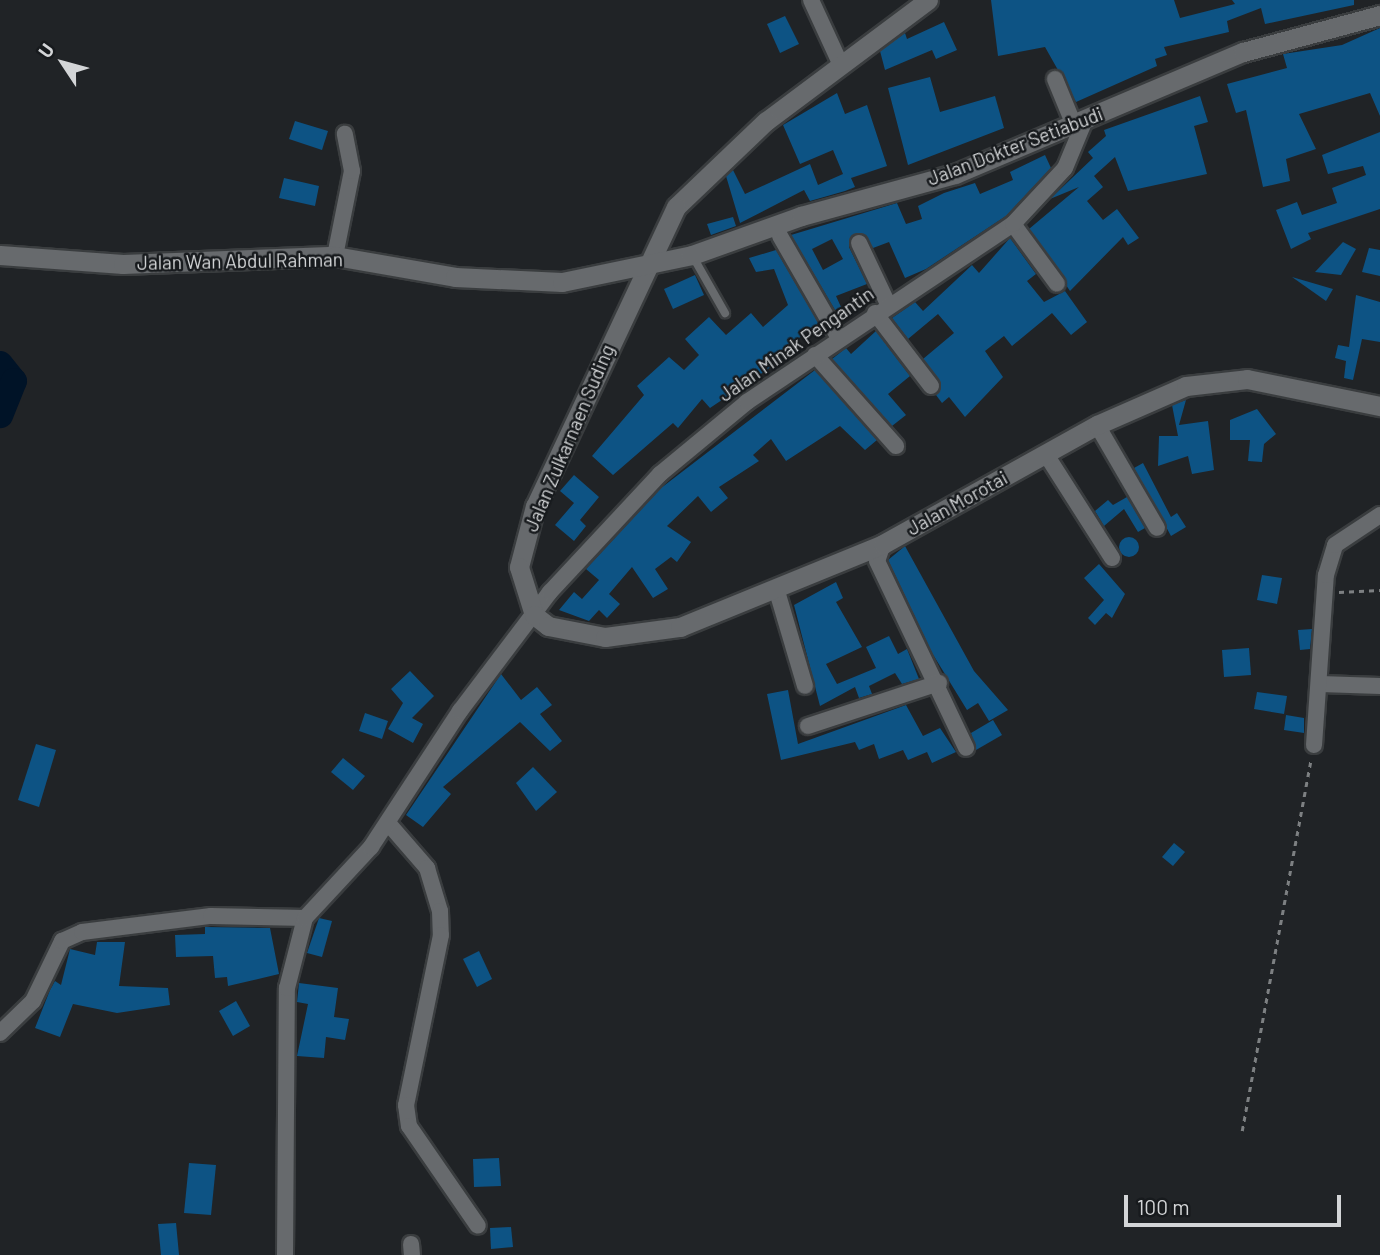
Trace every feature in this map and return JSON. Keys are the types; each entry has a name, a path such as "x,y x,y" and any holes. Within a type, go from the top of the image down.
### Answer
{"street":[{"path":"811,0 840,64"},
{"name":"Jalan Zulkarnaen Suding","path":"534,615 520,567 535,506 645,267 676,207 718,161 840,64 928,0"},
{"name":"Jalan Dokter Setiabudi","path":"645,267 692,255 801,216 955,174 1243,52 1380,15"},
{"path":"1055,79 1080,123"},
{"name":"Jalan Minak Pengantin","path":"305,918 388,823 460,710 534,615 660,474 839,338 1013,224 1065,169 1080,123"},
{"path":"335,256 352,171 345,134"},
{"path":"1013,224 1057,284"},
{"path":"780,236 839,338"},
{"path":"859,243 882,309 931,386"},
{"name":"Jalan Wan Abdul Rahman","path":"0,255 123,264 335,256 516,283 562,282 645,267"},
{"path":"815,355 896,446"},
{"name":"Jalan Morotai","path":"534,615 548,626 605,637 653,634 883,544 1047,456 1097,425 1186,386 1247,379 1380,406"},
{"path":"1097,425 1157,528"},
{"path":"1047,456 1112,558"},
{"path":"1314,745 1321,684 1325,592 1335,545 1380,514"},
{"path":"883,544 877,561 939,683 966,748"},
{"path":"776,588 805,686"},
{"path":"808,726 939,683"},
{"path":"1321,684 1380,686"},
{"path":"388,823 427,868 440,911 441,935 406,1105 409,1126 478,1226"},
{"path":"0,1033 33,1001 62,941 82,932 211,916 305,918 287,988 285,1255"}],"lane":[{"path":"692,255 725,313"}],"path":[{"path":"1325,592 1380,590"},
{"path":"1242,1131 1314,745"}],"building":[{"path":"991,0 1174,0 1180,18 1235,4 1232,0 1354,0 1354,5 1265,24 1261,8 1227,21 1229,32 1164,47 1167,55 1155,59 1157,66 1076,102 1045,47 998,56"},
{"path":"785,16 799,44 780,53 767,24"},
{"path":"944,22 957,50 936,59 932,50 885,70 880,51 905,33 907,39"},
{"path":"1380,28 1380,116 1370,93 1299,114 1316,149 1286,159 1290,181 1263,187 1246,110 1236,113 1227,84 1287,68 1283,54 1342,45"},
{"path":"930,77 940,112 995,96 1004,128 908,165 888,88"},
{"path":"837,93 845,114 867,105 887,166 851,178 855,187 845,191 810,201 804,190 740,223 726,176 733,170 745,194 810,164 818,185 843,174 833,150 800,164 783,125"},
{"path":"1200,96 1208,122 1194,126 1207,174 1128,191 1115,157 1094,176 1103,187 1087,201 1103,220 1117,209 1139,238 1128,245 1123,237 1070,291 1029,229 1079,187 1050,199 1093,158 1088,152 1106,136 1104,130"},
{"path":"295,121 328,131 322,150 289,139"},
{"path":"1380,132 1380,209 1308,233 1311,239 1291,249 1276,210 1297,202 1302,215 1337,203 1332,188 1366,175 1363,166 1328,174 1322,155"},
{"path":"1045,155 1051,168 1006,216 926,269 905,278 889,242 873,248 865,235 854,234 849,247 867,284 836,296 841,307 835,310 791,235 897,203 906,224 922,219 918,206 944,193 975,183 980,194 1013,180 1010,172","holes":["832,239 843,259 823,270 812,249"]},
{"path":"284,178 319,186 315,206 279,198"},
{"path":"733,217 736,226 711,235 707,224"},
{"path":"1010,238 1036,274 1027,281 1044,302 1065,291 1087,322 1071,335 1052,313 1012,346 1004,336 985,351 1003,377 965,417 949,397 942,403 936,395 941,384 923,359 954,333 938,314 908,339 892,318 915,302 923,311 972,265 979,273"},
{"path":"1343,242 1356,249 1341,275 1315,272"},
{"path":"1369,248 1380,250 1380,276 1362,272"},
{"path":"776,250 822,329 812,335 808,329 768,369 710,408 702,399 678,428 673,423 613,475 592,456 644,395 637,386 669,357 684,370 699,355 685,339 709,317 726,335 751,313 763,327 788,305 774,269 756,272 749,258"},
{"path":"695,275 704,295 673,309 664,289"},
{"path":"1292,277 1333,289 1326,301"},
{"path":"1356,295 1380,302 1380,342 1362,339 1353,380 1344,378 1346,361 1335,358 1338,345 1349,347"},
{"path":"876,331 910,376 888,394 906,415 892,426 832,359 846,348 851,354"},
{"path":"815,370 877,440 865,450 840,426 786,461 771,439 753,455 759,461 719,487 728,498 711,512 698,496 667,526 691,542 677,562 671,557 655,569 668,589 653,598 632,567 609,594 620,604 607,618 599,610 589,621 559,610 574,592 582,599 599,580 586,569 661,488"},
{"path":"1186,400 1179,425 1208,421 1214,470 1192,474 1188,456 1158,466 1159,436 1178,436 1172,405"},
{"path":"1257,409 1276,434 1264,444 1262,462 1248,461 1250,440 1230,440 1230,420"},
{"path":"1143,463 1171,517 1177,513 1186,527 1171,536 1134,468"},
{"path":"574,475 599,497 580,520 586,526 574,541 555,525 574,503 560,491"},
{"path":"1127,497 1145,528 1138,532 1124,509 1104,526 1095,511 1108,500 1113,505"},
{"path":"1129,537 1136,540 1139,547 1136,554 1129,557 1122,554 1119,547 1122,540"},
{"path":"905,546 974,671 1008,710 989,721 978,703 967,710 932,653 888,560"},
{"path":"1099,564 1125,594 1112,618 1106,613 1095,625 1088,618 1104,600 1084,578"},
{"path":"1262,575 1282,578 1277,604 1257,600"},
{"path":"836,582 843,598 836,602 862,647 826,664 837,684 876,668 866,647 889,636 898,654 907,649 919,679 902,684 895,673 869,686 872,694 859,698 855,687 820,706 794,605"},
{"path":"1312,629 1310,649 1300,650 1298,630"},
{"path":"1249,648 1251,675 1224,677 1222,650"},
{"path":"410,671 434,696 412,718 423,724 413,743 388,729 403,703 391,689"},
{"path":"501,674 521,700 537,687 552,705 540,714 562,741 550,751 520,722 443,787 451,794 423,827 406,815"},
{"path":"788,690 798,744 906,705 923,736 940,728 956,752 932,763 927,752 908,760 903,750 879,759 874,744 859,750 855,742 781,760 767,694"},
{"path":"1257,692 1287,696 1284,714 1254,709"},
{"path":"365,713 388,721 382,739 359,731"},
{"path":"1286,715 1304,718 1304,733 1284,730"},
{"path":"993,720 1002,735 976,750 971,733"},
{"path":"36,744 56,750 39,807 18,800"},
{"path":"343,758 365,776 353,790 331,772"},
{"path":"533,767 557,792 536,811 516,783"},
{"path":"1174,843 1185,852 1173,866 1162,857"},
{"path":"319,918 332,921 322,957 307,953"},
{"path":"205,927 270,928 279,974 228,986 227,977 215,978 213,956 176,957 175,935 205,934"},
{"path":"97,942 125,942 119,986 168,988 170,1005 117,1013 73,1004 60,1037 35,1028 55,981 61,985 70,949 95,955"},
{"path":"479,951 492,979 477,987 463,959"},
{"path":"299,983 338,988 334,1017 349,1019 345,1040 326,1037 324,1058 297,1056 308,1004 297,1002"},
{"path":"236,1001 250,1026 233,1036 219,1011"},
{"path":"499,1158 501,1186 474,1187 473,1159"},
{"path":"189,1163 216,1165 211,1215 184,1213"},
{"path":"176,1223 179,1255 161,1255 158,1224"},
{"path":"511,1227 513,1247 491,1249 490,1228"}],"waterway":[{"path":"0,364 14,381 0,415"}]}
